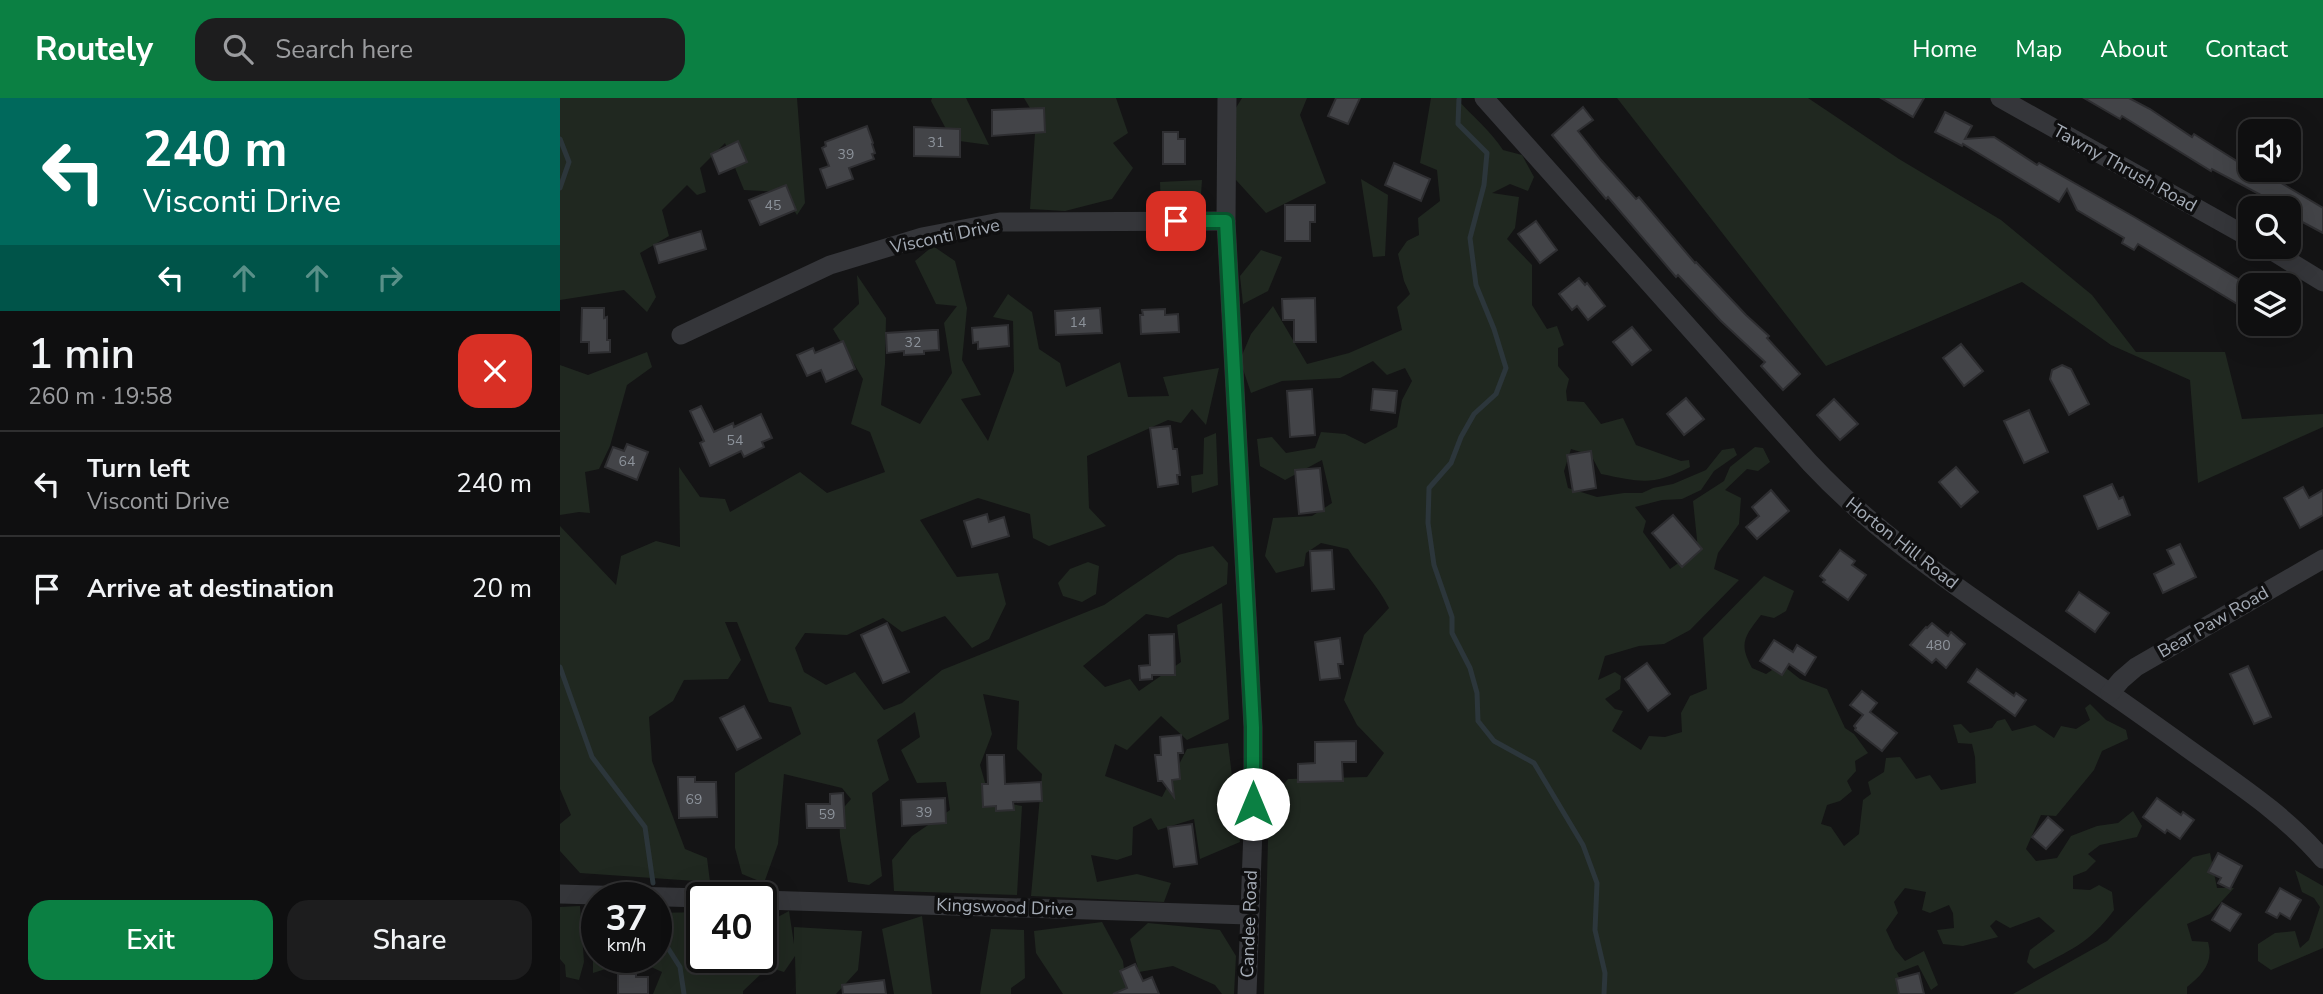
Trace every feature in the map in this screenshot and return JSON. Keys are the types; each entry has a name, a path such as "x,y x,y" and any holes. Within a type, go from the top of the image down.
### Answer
{"street":[{"name":"Candee Road","path":"1227,98 1226,221 1253,727 1253,829 1247,994"},
{"name":"Horton Hill Road","path":"1484,98 1842,497 1906,550 2273,811 2323,859"},
{"name":"Tawny Thrush Road","path":"2000,98 2238,231"},
{"name":"Visconti Drive","path":"681,335 830,265 922,237 1000,222 1226,221"},
{"path":"2286,259 2323,282"},
{"name":"Bear Paw Road","path":"2110,693 2136,667 2323,559"},
{"path":"560,894 686,898"},
{"name":"Kingswood Drive","path":"777,900 1249,915"}],"shaded area":[{"path":"560,98 797,98 805,203 797,215 782,192 744,190 725,143 700,168 706,192 697,195 687,185 662,210 669,236 640,253 656,297 647,312 624,290 560,300"},
{"path":"932,98 966,98 989,145 952,140 931,101"},
{"path":"1024,98 1116,98 1128,133 1113,143 1133,168 1112,199 1065,211 1030,209 1036,118"},
{"path":"1242,98 1307,98 1300,115 1326,183 1266,213 1236,180 1234,111"},
{"path":"1431,98 1456,98 1503,150 1522,155 1534,177 1528,191 1510,184 1492,193 1519,197 1515,228 1507,239 1532,265 1532,305 1547,329 1557,326 1564,345 1558,348 1558,366 1569,379 1567,401 1584,402 1601,424 1623,418 1636,445 1681,461 1689,460 1690,467 1647,481 1601,474 1591,455 1571,449 1564,471 1568,488 1597,497 1642,493 1706,470 1722,450 1734,448 1737,455 1714,471 1701,490 1682,499 1662,500 1635,507 1646,521 1643,532 1670,569 1698,549 1693,501 1724,481 1730,467 1755,447 1763,448 1770,462 1758,471 1747,469 1725,490 1741,498 1739,524 1718,553 1714,569 1739,580 1690,630 1664,644 1639,646 1605,656 1598,680 1615,672 1621,676 1620,689 1605,699 1615,709 1623,711 1612,731 1641,750 1649,736 1665,737 1682,732 1681,713 1690,696 1707,689 1703,638 1764,576 1794,591 1786,611 1774,618 1761,615 1747,634 1744,646 1752,668 1766,674 1781,664 1800,679 1827,689 1845,728 1854,734 1868,753 1855,761 1856,771 1847,781 1852,791 1840,801 1827,805 1821,824 1831,827 1844,846 1859,834 1863,800 1871,794 1868,782 1884,772 1886,758 1900,757 1916,779 1930,775 1941,790 1976,783 1972,744 1958,743 1953,725 1961,724 1970,733 1992,728 1997,721 2005,719 2012,731 2035,725 2054,738 2061,726 2076,729 2090,720 2085,708 2090,704 2106,720 2126,730 2128,739 2102,751 2094,770 2056,816 2041,815 2026,849 2036,861 2057,858 2071,836 2097,826 2118,823 2133,811 2142,826 2137,837 2100,845 2088,854 2096,861 2086,871 2073,876 2073,889 2090,890 2099,885 2112,892 2114,910 2096,931 2068,951 2034,969 2027,962 2030,950 2055,931 2039,917 2010,928 1996,920 1990,926 1998,937 1963,946 1943,944 1937,930 1954,928 1953,913 1949,905 1930,913 1922,910 1926,892 1905,888 1894,902 1898,913 1886,930 1895,949 1905,961 1924,951 1938,985 1931,990 1918,965 1897,973 1906,994 1264,994 1269,802 1288,779 1367,777 1384,753 1357,725 1344,700 1364,635 1389,608 1348,549 1321,543 1306,553 1304,566 1276,573 1265,556 1273,518 1312,516 1332,503 1322,460 1285,480 1260,466 1257,439 1272,437 1286,453 1315,448 1321,432 1345,434 1365,444 1397,427 1402,400 1412,381 1405,368 1387,375 1373,361 1340,378 1282,381 1251,393 1240,360 1251,334 1273,306 1307,364 1349,353 1402,330 1397,307 1410,294 1398,254 1407,241 1419,235 1418,218 1440,201 1437,170 1420,163"},
{"path":"1617,98 1808,98 1899,159 2001,220 2092,295 2136,352 2225,352 2242,419 2323,414 2323,427 2198,483 2190,380 2111,345 2022,282 1826,366"},
{"path":"1361,179 1388,195 1385,256 1373,257"},
{"path":"1202,180 1200,208 1161,207 1160,182"},
{"path":"933,246 955,261 967,308 962,360 981,395 961,399 988,441 1014,371 1013,321 993,317 1008,294 1032,312 1039,349 1060,363 1066,387 1120,362 1128,397 1169,396 1163,377 1219,368 1206,425 1192,409 1181,423 1168,420 1087,456 1089,508 1106,526 1049,546 1033,538 1030,514 978,498 920,520 957,577 998,573 1006,604 989,639 972,648 945,616 902,632 883,618 847,635 805,633 795,648 804,672 826,685 855,672 884,710 902,703 942,670 1104,605 1178,555 1213,546 1228,563 1227,584 1168,618 1146,614 1083,666 1105,687 1130,679 1139,691 1181,662 1177,625 1222,603 1229,719 1187,740 1161,716 1127,750 1115,744 1105,776 1162,797 1187,749 1228,743 1240,842 1200,859 1194,819 1158,830 1151,818 1133,827 1132,855 1117,860 1091,855 1097,882 1137,874 1171,883 1164,902 1031,896 1042,774 1017,749 1019,701 983,694 992,734 980,765 990,800 1022,806 1017,895 894,891 892,860 912,836 950,810 946,782 917,783 901,750 920,737 915,712 877,740 889,780 872,793 882,876 869,885 848,882 840,837 839,813 851,799 842,788 784,774 778,844 764,882 742,874 735,848 735,773 801,734 791,707 769,702 737,622 725,622 741,660 728,679 684,680 673,701 649,717 652,761 685,849 707,858 710,882 580,873 560,851 560,824 571,815 560,789 560,526 616,585 621,556 656,541 680,547 679,467 700,497 725,499 730,512 800,472 827,493 885,472 870,432 851,424 863,379 833,329 859,304 857,275 886,318 881,405 920,424 952,373 944,323 957,306 936,304 915,261"},
{"path":"1261,250 1282,257 1268,291 1243,304 1240,276"},
{"path":"647,352 652,367 627,385 610,446 599,469 585,472 590,513 560,515 560,365 588,375"},
{"path":"1216,433 1218,485 1192,493 1191,476 1203,474 1204,438"},
{"path":"1088,562 1099,566 1096,594 1082,602 1063,596 1058,583 1070,569"},
{"path":"2210,853 2217,888 2234,888 2210,914 2187,924 2192,941 2208,942 2209,956 2205,968 2187,987 2187,994 2013,994 2107,941 2193,857"},
{"path":"2295,870 2323,886 2323,948 2271,970 2258,961 2258,944 2275,933 2295,931 2300,948 2309,940 2320,907 2314,898 2302,892"},
{"path":"580,906 579,980 566,977 565,965 560,959 560,907"},
{"path":"789,911 794,944 794,927 862,931 858,970 836,994 796,994 795,956 784,972 777,970 777,917"},
{"path":"686,912 686,973 762,973 743,994 653,994 662,973 672,973 672,913"},
{"path":"922,916 932,994 894,994 882,929"},
{"path":"1102,922 1123,961 1127,994 1063,994 1036,953 1034,931"},
{"path":"1148,923 1220,930 1236,956 1234,994 1222,994 1215,985 1173,966 1139,972 1130,939"},
{"path":"991,929 1024,930 1025,978 1011,988 1011,994 980,994"}],"building":[{"path":"1336,98 1360,98 1348,124 1328,116"},
{"path":"1881,98 1924,98 1913,117"},
{"path":"2084,98 2129,98 2238,162 2238,182 2280,182 2323,208 2323,233 2301,221 2301,196 2263,196 2212,169 2211,171 2122,116 2120,119"},
{"path":"1583,107 1593,120 1578,131 1601,160 1636,199 1639,197 1695,263 1769,336 1767,338 1800,374 1783,390 1761,366 1765,362 1721,321 1678,275 1676,277 1552,135"},
{"path":"1044,108 1045,132 992,136 992,110"},
{"path":"1945,112 1972,126 1965,139 1994,137 2037,165 2039,163 2238,279 2238,304 2138,244 2134,250 2122,243 2124,238 2077,210 2067,189 2059,202 1963,144 1962,146 1935,132"},
{"path":"867,126 873,143 874,159 849,168 853,179 827,188 820,169 829,166 822,148 826,146 825,142"},
{"path":"914,127 960,129 960,157 914,156"},
{"path":"1163,132 1178,132 1178,139 1185,139 1185,164 1163,164"},
{"path":"738,141 747,162 719,174 711,154"},
{"path":"1394,163 1430,179 1421,201 1385,185"},
{"path":"786,185 796,210 760,225 749,200"},
{"path":"1285,205 1315,205 1315,222 1310,222 1310,241 1285,241"},
{"path":"1536,221 1557,250 1540,263 1518,234"},
{"path":"701,231 706,249 659,263 654,245"},
{"path":"1579,278 1585,285 1587,283 1605,306 1588,320 1577,306 1572,310 1559,294"},
{"path":"1315,298 1316,342 1294,342 1294,320 1283,320 1282,299"},
{"path":"582,308 604,308 610,352 589,353 589,342 581,342"},
{"path":"1100,308 1102,333 1056,335 1055,311"},
{"path":"1165,309 1165,315 1178,314 1179,332 1141,334 1142,310"},
{"path":"1008,325 1009,346 978,349 978,342 973,343 972,328"},
{"path":"1632,327 1651,350 1632,365 1613,342"},
{"path":"938,330 939,350 924,351 924,354 904,355 904,351 887,353 886,333"},
{"path":"843,341 855,369 826,382 821,370 807,376 797,355 813,348 815,353"},
{"path":"1961,344 1983,371 1964,386 1943,358"},
{"path":"2062,365 2071,369 2089,404 2069,415 2050,379 2052,370"},
{"path":"1312,389 1315,435 1290,437 1287,391"},
{"path":"1373,389 1397,391 1395,413 1371,410"},
{"path":"1686,398 1704,419 1684,435 1667,414"},
{"path":"1834,399 1858,424 1840,440 1817,415"},
{"path":"701,406 714,432 733,423 734,427 761,414 772,438 762,442 764,447 744,457 741,451 710,466 700,443 704,441 690,411"},
{"path":"2029,410 2048,452 2024,463 2004,421"},
{"path":"1170,426 1173,449 1177,449 1180,475 1177,475 1178,484 1158,487 1150,428"},
{"path":"627,444 648,452 637,480 605,467 613,447 624,451"},
{"path":"1591,451 1596,488 1573,492 1567,455"},
{"path":"1956,467 1978,492 1961,507 1939,482"},
{"path":"1320,468 1324,511 1299,514 1295,470"},
{"path":"2112,484 2119,499 2123,497 2130,515 2098,529 2084,496"},
{"path":"2303,487 2309,498 2323,490 2323,515 2300,528 2284,498"},
{"path":"1771,490 1789,511 1757,539 1746,527 1759,516 1752,507"},
{"path":"987,514 989,522 1004,517 1009,536 972,547 964,521"},
{"path":"1673,515 1702,549 1682,567 1652,533"},
{"path":"2180,544 2196,577 2163,593 2154,574 2174,564 2167,550"},
{"path":"1332,550 1334,589 1312,591 1310,551"},
{"path":"1840,550 1855,561 1852,565 1866,575 1848,600 1823,582 1825,580 1820,576"},
{"path":"2079,592 2109,613 2095,632 2066,611"},
{"path":"887,623 909,672 883,683 861,635"},
{"path":"1932,623 1948,636 1951,632 1965,644 1946,668 1936,659 1932,663 1910,645"},
{"path":"1174,634 1175,675 1152,675 1152,679 1140,680 1139,666 1150,665 1149,635"},
{"path":"1340,638 1343,664 1338,664 1340,678 1320,680 1315,642"},
{"path":"1774,640 1793,652 1797,645 1816,657 1805,675 1789,664 1782,675 1760,661"},
{"path":"1647,663 1670,694 1648,711 1625,679"},
{"path":"2248,666 2271,717 2254,724 2230,674"},
{"path":"1977,669 2014,696 2016,693 2026,700 2015,716 1968,682"},
{"path":"1862,691 1877,703 1870,712 1897,733 1882,751 1855,730 1854,726 1863,715 1850,705"},
{"path":"744,706 761,738 737,750 720,718"},
{"path":"1181,735 1183,753 1178,753 1180,779 1172,780 1174,797 1162,781 1158,781 1155,755 1161,755 1160,737"},
{"path":"1356,741 1356,762 1342,762 1343,781 1298,782 1298,764 1315,763 1315,742"},
{"path":"987,755 1004,755 1005,784 1041,782 1042,801 1013,802 1014,810 996,811 996,806 983,807 982,784 988,784"},
{"path":"678,777 695,777 695,782 716,782 717,817 679,818"},
{"path":"843,793 845,828 807,828 806,804 830,804 830,794"},
{"path":"945,798 946,823 902,826 901,800"},
{"path":"2157,798 2181,815 2183,812 2194,820 2180,839 2167,830 2165,833 2143,817"},
{"path":"2048,817 2063,830 2046,849 2032,837"},
{"path":"1192,824 1197,864 1174,867 1168,827"},
{"path":"2218,853 2242,866 2230,889 2218,883 2221,878 2208,872"},
{"path":"2280,888 2301,900 2290,919 2280,913 2277,918 2266,912"},
{"path":"2222,903 2241,914 2230,931 2212,920"},
{"path":"1135,964 1143,981 1152,977 1159,994 1113,994 1127,988 1120,971"},
{"path":"1919,973 1924,994 1899,994 1896,979"},
{"path":"618,974 648,977 648,994 618,994"},
{"path":"884,980 886,994 843,994 842,985"}],"waterway":[{"path":"1459,98 1458,124 1487,153 1484,185 1470,238 1476,285 1506,368 1496,394 1474,414 1451,463 1429,488 1428,523 1434,565 1452,617 1452,633 1470,668 1477,693 1478,721 1494,741 1534,763 1583,845 1597,883 1595,930 1605,973 1604,994"},
{"path":"560,139 569,162 560,188"},
{"path":"560,667 592,757 645,827 653,882"},
{"path":"672,954 680,967 684,994"}],"route":[{"path":"1176,221 1226,221 1253,727 1253,804"}]}
